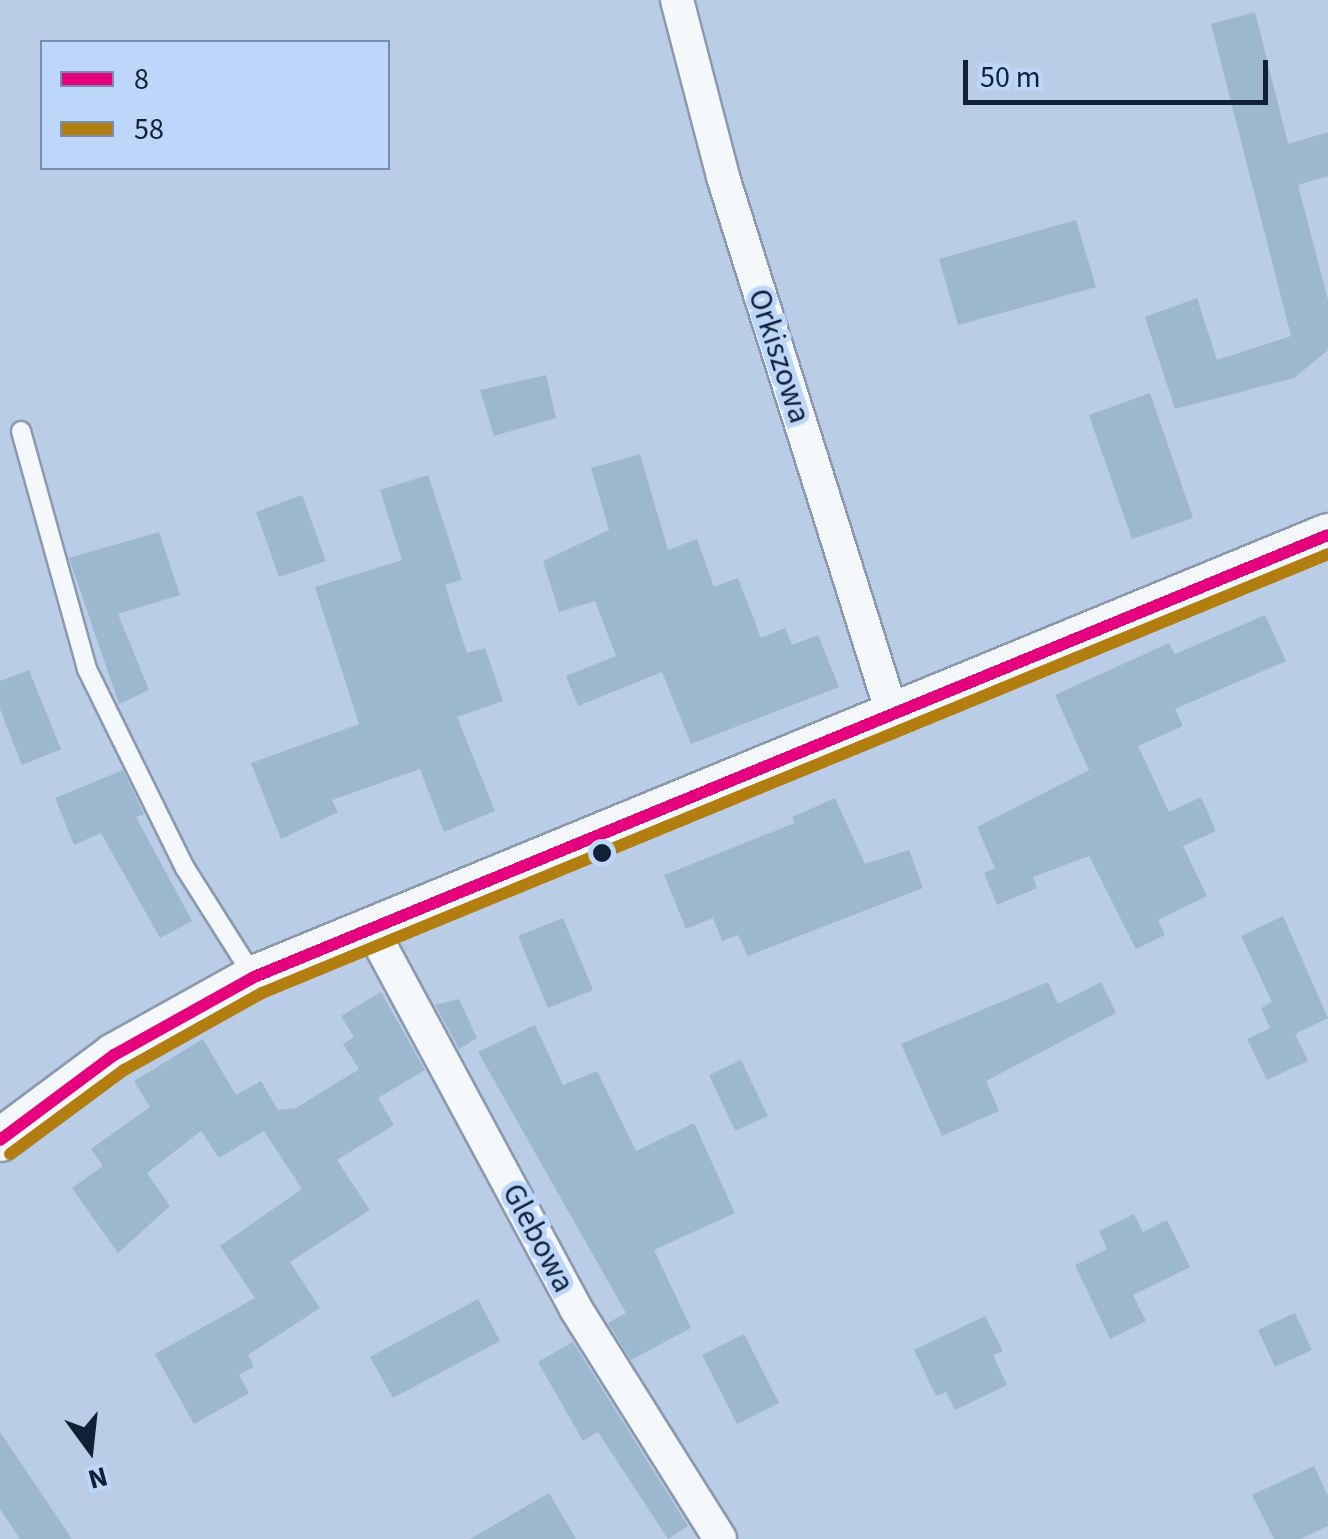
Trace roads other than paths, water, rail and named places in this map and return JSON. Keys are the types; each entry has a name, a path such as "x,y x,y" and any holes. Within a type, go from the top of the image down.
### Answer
{"street":[{"name":"Orkiszowa","path":"677,0 723,177 891,710"},
{"path":"0,1140 114,1056 254,977 891,710 1328,535"},
{"name":"Glebowa","path":"372,928 576,1309 720,1539"}],"lane":[{"path":"22,430 87,670 184,868 254,977"}]}
